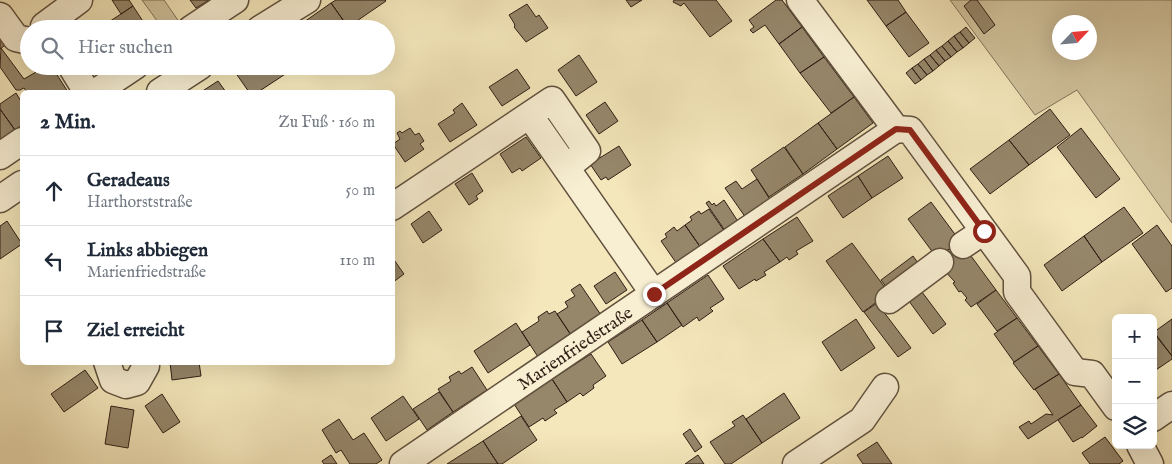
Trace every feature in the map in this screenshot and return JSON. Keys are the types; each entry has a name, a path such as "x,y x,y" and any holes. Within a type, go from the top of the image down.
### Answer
{"street":[{"path":"205,20 236,0"},
{"path":"267,16 307,0"},
{"path":"800,0 896,129 910,130 974,238 1017,276 1017,292 1075,372 1092,374 1114,404"},
{"path":"0,16 16,38 20,39"},
{"path":"77,75 87,90"},
{"path":"99,90 122,75"},
{"path":"163,90 186,75"},
{"path":"395,205 552,100 587,151 566,168 654,294"},
{"name":"Marienfriedstraße","path":"415,461 654,294 896,129"},
{"path":"0,156 20,142"},
{"path":"0,199 20,185"},
{"path":"889,300 940,262"},
{"path":"108,365 113,380 126,385 137,382 146,365"},
{"path":"796,464 862,420 885,387"},
{"path":"1157,415 1172,406"},
{"path":"1142,449 1150,464"}],"shaded area":[{"path":"142,0 164,0 178,20 156,20"},
{"path":"950,0 1172,0 1172,223 1077,90 1035,115"}],"building":[{"path":"112,0 129,0 133,6 121,14"},
{"path":"190,0 209,0 196,8"},
{"path":"336,0 386,1 358,20 343,20 331,3"},
{"path":"626,0 642,0 631,7"},
{"path":"674,0 716,0 732,21 710,37 684,3 681,6 673,2"},
{"path":"776,0 782,0 802,27 779,44 765,25 753,33 750,30 754,27 749,20"},
{"path":"867,0 898,0 906,12 886,26"},
{"path":"971,0 977,0 995,25 984,34 964,6"},
{"path":"331,3 343,20 307,20"},
{"path":"527,4 536,17 539,15 548,28 526,42 514,27 514,23 509,15"},
{"path":"133,6 142,20 112,20"},
{"path":"906,12 929,43 909,57 886,26"},
{"path":"802,27 824,57 800,73 779,44"},
{"path":"966,27 975,38 969,43 960,32"},
{"path":"0,31 8,43 0,49"},
{"path":"960,32 969,43 963,48 954,36"},
{"path":"954,36 963,48 957,52 948,41"},
{"path":"948,41 957,52 951,57 942,46"},
{"path":"942,46 951,57 945,61 936,50"},
{"path":"1,48 24,79 31,75 57,75 67,90 26,90 24,88 16,90 0,67"},
{"path":"936,50 945,61 939,66 930,55"},
{"path":"579,55 597,82 576,96 558,70"},
{"path":"930,55 939,66 933,71 924,59"},
{"path":"824,57 854,97 831,113 800,73"},
{"path":"924,59 933,71 927,75 918,64"},
{"path":"918,64 927,75 921,80 912,68"},
{"path":"912,68 921,80 915,84 906,73"},
{"path":"517,69 530,88 502,106 489,87"},
{"path":"237,75 284,75 261,90 248,90"},
{"path":"218,81 225,90 204,90"},
{"path":"16,93 20,100 20,126 15,130 0,109 0,104"},
{"path":"854,97 873,123 837,149 818,123"},
{"path":"605,102 618,121 599,134 586,115"},
{"path":"462,103 477,125 450,142 438,124 455,113 453,110"},
{"path":"0,109 15,130 0,140"},
{"path":"1050,109 1070,135 1029,165 1009,140"},
{"path":"818,123 837,149 803,174 785,147"},
{"path":"410,128 415,135 419,133 424,141 420,144 424,149 405,162 395,147 395,143 400,139 397,133 400,131 402,133"},
{"path":"1081,128 1120,179 1096,198 1057,147"},
{"path":"526,137 541,158 522,171 520,168 512,173 500,154"},
{"path":"1009,140 1029,165 990,194 970,169"},
{"path":"619,146 631,165 608,180 606,177 601,180 590,164"},
{"path":"784,147 803,174 769,197 751,170"},
{"path":"888,156 903,178 872,198 858,176"},
{"path":"472,173 483,191 476,196 478,199 469,205 455,184"},
{"path":"858,176 872,198 843,218 828,196"},
{"path":"757,179 771,201 746,218 725,188 736,181 742,189"},
{"path":"724,200 739,223 726,232 706,203 709,201 712,205 714,203 716,206"},
{"path":"931,202 960,241 937,258 908,219"},
{"path":"1124,207 1143,233 1102,262 1084,236"},
{"path":"709,209 725,232 701,248 685,225 692,220 690,217 699,211 701,214"},
{"path":"429,211 442,230 423,243 411,224"},
{"path":"797,217 813,241 796,251 798,254 789,260 787,257 780,262 763,239"},
{"path":"7,221 20,241 20,245 0,259 0,226"},
{"path":"685,225 701,248 677,264 661,241 667,237 665,234 674,227 677,231"},
{"path":"1157,225 1172,246 1172,288 1166,292 1132,244"},
{"path":"1084,236 1102,262 1062,291 1044,265"},
{"path":"763,239 780,262 764,272 766,275 756,281 755,279 739,289 723,266"},
{"path":"960,241 996,290 971,307 965,300 967,298 961,291 959,292 953,283 955,282 941,267 937,258"},
{"path":"852,243 889,293 863,312 826,261"},
{"path":"913,256 923,270 891,293 881,280"},
{"path":"395,261 404,274 395,281"},
{"path":"615,272 627,290 606,304 594,286"},
{"path":"708,275 724,299 710,308 713,311 699,321 697,317 683,327 667,303"},
{"path":"580,284 601,315 571,335 557,314 568,307 565,302 575,296 571,290"},
{"path":"919,288 946,324 933,334 906,297"},
{"path":"996,290 1017,318 997,331 977,304"},
{"path":"667,303 682,325 657,342 642,320"},
{"path":"877,303 911,348 898,357 864,312"},
{"path":"547,311 549,314 555,311 571,335 538,357 522,332 539,321 538,317"},
{"path":"1017,318 1038,346 1014,362 994,334"},
{"path":"856,319 875,348 841,371 822,342"},
{"path":"1172,319 1172,356 1157,336 1157,330"},
{"path":"642,320 657,342 622,364 608,342"},
{"path":"516,323 530,345 488,373 474,351"},
{"path":"1157,337 1172,356 1172,359 1157,369"},
{"path":"1038,346 1059,374 1034,390 1013,363"},
{"path":"591,354 606,376 593,385 594,388 583,396 580,393 567,402 552,379"},
{"path":"170,365 199,365 201,376 172,380"},
{"path":"472,367 487,390 453,412 438,389 451,381 449,377 459,371 461,374"},
{"path":"85,370 98,388 64,412 51,394"},
{"path":"1059,374 1081,405 1028,439 1019,427 1029,421 1031,424 1046,414 1053,415 1035,389"},
{"path":"552,379 567,402 554,410 557,413 545,421 543,418 529,427 514,404"},
{"path":"439,392 453,412 427,430 413,409"},
{"path":"784,393 800,418 762,443 746,419"},
{"path":"162,394 180,422 163,433 145,406"},
{"path":"403,396 419,419 386,441 371,418"},
{"path":"1081,405 1097,426 1082,438 1073,442 1058,420"},
{"path":"111,406 134,410 128,448 105,444"},
{"path":"743,415 762,443 731,464 725,464 710,442 735,426 732,422"},
{"path":"521,416 537,440 502,464 498,464 483,441"},
{"path":"339,419 353,440 364,433 382,460 376,464 350,464 341,450 336,453 322,430"},
{"path":"690,429 702,447 695,452 683,434"},
{"path":"1105,437 1112,449 1123,461 1119,464 1090,464 1082,453"},
{"path":"483,441 498,464 447,464"},
{"path":"877,442 892,464 863,464 857,455"},
{"path":"331,455 337,464 324,464 322,461"},
{"path":"698,455 704,464 685,464"}],"route":[{"path":"654,294 896,129 910,130 984,231"}]}
